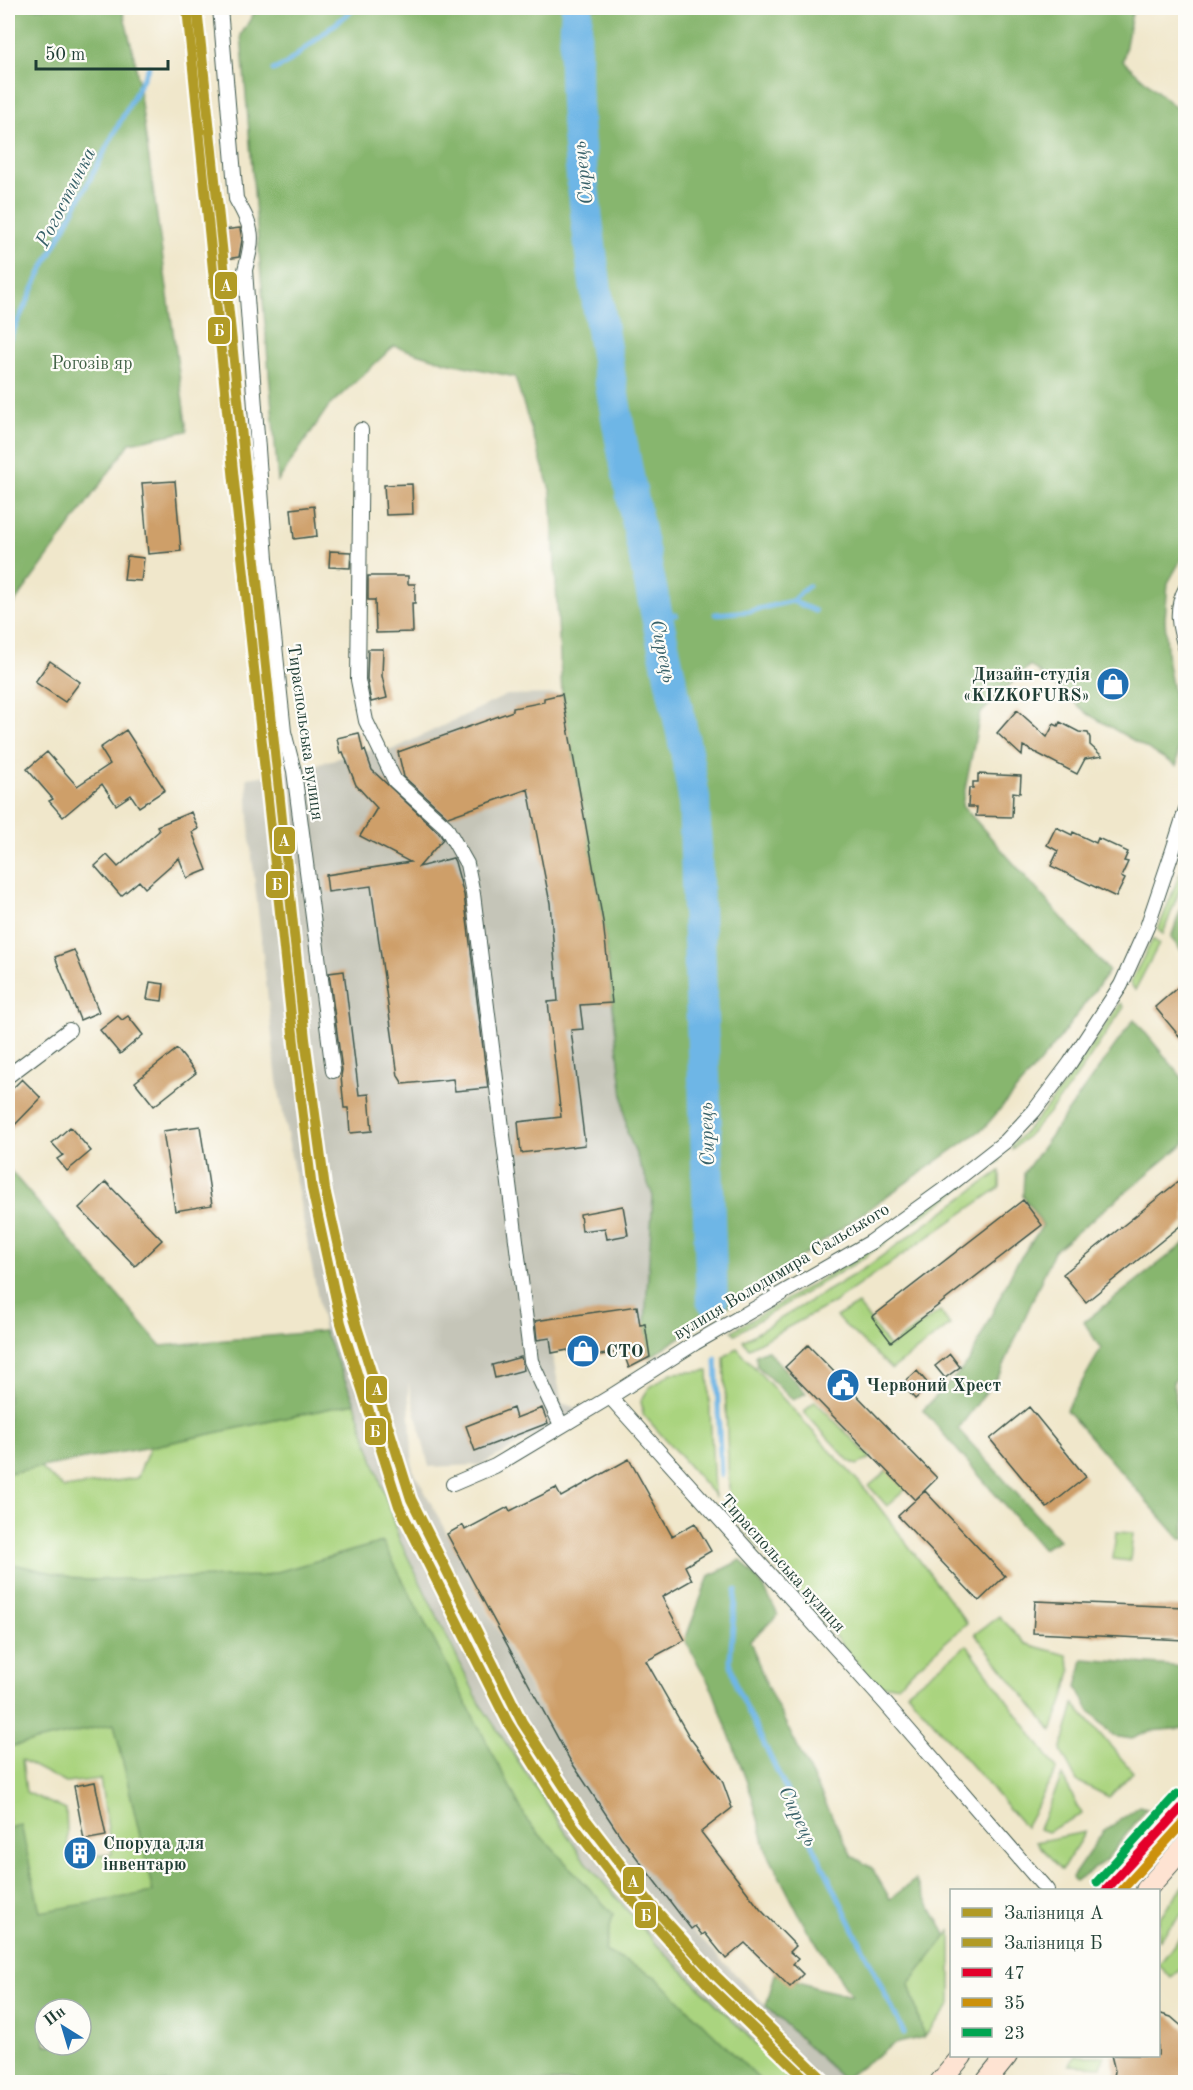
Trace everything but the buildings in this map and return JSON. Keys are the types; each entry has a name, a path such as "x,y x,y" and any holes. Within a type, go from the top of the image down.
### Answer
{"main road":[{"path":"1107,1889 1185,1803"},
{"path":"1147,1889 1185,1845"},
{"path":"940,2082 960,2057"},
{"path":"986,2082 1005,2057"}],"street":[{"name":"Тираспольська вулиця","path":"220,8 236,199 250,222 252,244 245,270 266,559 284,732 294,771 333,1071"},
{"path":"361,430 358,680 366,721 395,781 446,827 467,864 475,905 531,1361 561,1425"},
{"path":"1185,588 1179,600 1178,626 1185,650"},
{"name":"вулиця Володимира Сальського","path":"610,1397 695,1343 871,1242 1006,1141 1034,1111 1070,1063 1121,986 1147,927 1173,853 1185,808"},
{"path":"8,1076 69,1030"},
{"name":"Тираспольська вулиця","path":"610,1397 886,1704 1046,1889"},
{"path":"453,1485 495,1466 610,1397"}],"shaded area":[{"path":"562,694 603,921 627,1132 653,1196 645,1324 552,1353 562,1403 582,1410 481,1465 429,1467 408,1382 413,1469 570,1760 621,1837 691,1929 797,2037 846,2082 794,2082 653,1941 582,1857 480,1704 462,1670 399,1539 355,1403 324,1331 277,1081 250,840 247,778 294,771 365,750 394,749 507,695"}],"green space":[{"name":"Рогозів яр","path":"8,8 122,8 135,60 187,431 130,443 8,612"},
{"path":"257,8 1133,8 1123,61 1185,116 1186,551 1168,583 1165,619 1168,664 1180,727 1177,766 1088,714 1030,665 980,714 962,805 1109,971 1056,1043 984,1128 752,1291 650,1357 645,1324 653,1196 627,1132 603,921 562,694 551,493 515,377 446,362 394,346 328,407 278,481 241,35"},
{"path":"1180,873 1184,878 1163,934 1158,930"},
{"path":"1185,896 1186,955 1171,938"},
{"path":"1153,939 1159,944 1135,990 1130,983"},
{"path":"1121,1003 1124,1007 1059,1101 1029,1135 1012,1150 1012,1145 1070,1077"},
{"path":"1134,1019 1185,1081 1185,1143 1054,1251 1001,1372 958,1429 1059,1540 1042,1549 923,1410 968,1363 1015,1266 1043,1225 1023,1196 1024,1173"},
{"path":"999,1156 1000,1161 859,1261 735,1334 732,1331 857,1258"},
{"path":"8,1168 161,1346 324,1331 355,1403 150,1447 8,1473"},
{"path":"1000,1171 1000,1187 833,1303 749,1348 743,1341 865,1268"},
{"path":"1185,1243 1185,1372 1173,1382 1179,1423 1185,1431 1185,1539 1180,1539 1066,1410 1101,1349 1084,1322"},
{"path":"858,1304 889,1347 940,1311 950,1325 892,1369 836,1317"},
{"path":"737,1348 867,1491 967,1623 897,1685 877,1686 730,1513 724,1357"},
{"path":"767,1350 806,1393 793,1400 757,1366 756,1355"},
{"path":"708,1371 715,1496 643,1414 641,1401 649,1388 671,1373"},
{"path":"815,1401 871,1458 857,1465 849,1461 804,1412"},
{"path":"355,1403 399,1539 480,1704 582,1857 653,1941 794,2082 8,2082 8,1473 39,1467 64,1488 137,1478 150,1447","holes":["22,1760 66,1783 100,1779 112,1854 68,1858 66,1810 26,1792"]},
{"path":"888,1470 906,1489 887,1506 869,1486"},
{"path":"1116,1532 1133,1533 1130,1561 1113,1559"},
{"path":"383,1542 528,1822 613,1914 605,1951 656,1977 762,2082 8,2082 8,1828 21,1825 40,1912 153,1892 114,1724 8,1747 8,1563 85,1580 263,1576"},
{"path":"741,1560 763,1586 778,1615 750,1641 767,1686 852,1856 872,1868 890,1899 915,1880 947,1936 909,1984 924,2037 894,2044 843,2079 766,2006 775,1974 817,1988 852,1996 805,1926 766,1850 752,1796 713,1691 685,1640 709,1576"},
{"path":"999,1616 1026,1644 1067,1655 1071,1671 1052,1731 975,1634"},
{"path":"967,1645 1057,1769 1025,1827 907,1692"},
{"path":"1083,1659 1185,1667 1185,1728 1150,1731 1132,1739 1113,1736 1089,1710 1077,1687"},
{"path":"1074,1704 1133,1772 1109,1797 1077,1781 1061,1751"},
{"path":"1062,1776 1082,1814 1047,1832 1039,1829"},
{"path":"1140,1806 1147,1808 1106,1860 1076,1882 1073,1880 1072,1877 1103,1832"},
{"path":"1085,1832 1062,1870 1036,1842"},
{"path":"1185,1884 1185,1917 1181,1914 1160,1939 1160,1917"},
{"path":"1185,1930 1185,1963 1171,1978 1160,1964"},
{"path":"950,1932 950,2005 924,2037 909,1984"},
{"path":"1075,2057 1105,2057 1101,2067 1069,2065"}],"waterway":[{"name":"Рогостинка","path":"273,70 286,64 355,8"},
{"name":"Сирець","path":"577,8 575,36 577,118 597,295 618,426 694,797 712,1300"},
{"name":"Рогостинка","path":"8,342 40,274 149,67"},
{"path":"715,614 750,611 792,601 808,586"},
{"path":"792,601 815,611"},
{"path":"657,615 676,615"},
{"name":"Сирець","path":"716,1359 721,1475"},
{"name":"Сирець","path":"736,1590 730,1660 736,1686 904,2033"}],"rail line":[{"name":"Б","path":"187,8 234,481 294,1043 312,1189 341,1323 399,1506 508,1723 567,1817 618,1884 710,1987 809,2082"},
{"name":"A","path":"197,8 305,1039 325,1189 353,1314 411,1499 522,1722 584,1817 655,1909 715,1975 826,2082"}],"transit line":[{"name":"23","path":"1097,1882 1177,1794"},
{"name":"47","path":"1107,1889 1186,1803"},
{"name":"35","path":"1123,1889 1186,1820"}],"place":[{"name":"Дизайн-студія «KIZKOFURS»","path":"1113,684"},
{"name":"СТО","path":"583,1351"},
{"name":"Червоний Хрест","path":"843,1385"},
{"name":"Споруда для інвентарю","path":"80,1853"}]}
